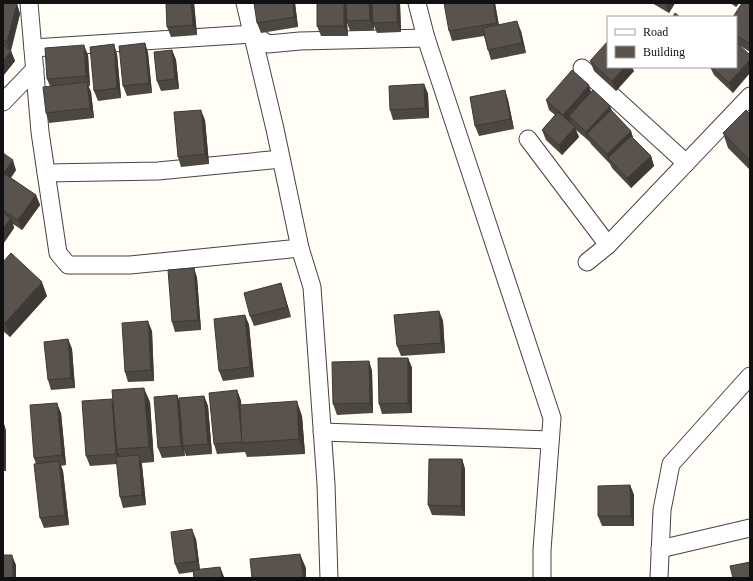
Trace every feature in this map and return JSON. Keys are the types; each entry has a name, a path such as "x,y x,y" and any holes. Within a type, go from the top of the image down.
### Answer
{"street":[{"path":"29,3 40,132 46,173 58,253 68,265 130,265 300,248"},
{"path":"245,3 300,248 312,287 326,484 329,578"},
{"path":"417,3 426,38 552,418 542,550 542,578"},
{"path":"33,48 253,34 268,44 300,41 426,38"},
{"path":"582,68 686,163"},
{"path":"3,102 35,69"},
{"path":"587,262 608,245 750,96"},
{"path":"528,139 608,245"},
{"path":"46,173 158,171 281,159"},
{"path":"659,578 662,510 671,464 750,376"},
{"path":"322,432 550,440"},
{"path":"660,548 750,528"}],"building":[{"path":"3,3 17,4 7,42 3,39"},
{"path":"166,3 191,3 193,25 167,27"},
{"path":"254,3 293,3 294,17 257,23"},
{"path":"317,3 344,3 344,26 317,26"},
{"path":"346,3 369,3 370,20 347,21"},
{"path":"372,3 397,3 397,22 373,23"},
{"path":"444,3 493,3 497,23 449,31"},
{"path":"742,3 750,3 750,44 737,36 737,16 734,16"},
{"path":"517,21 522,43 488,50 483,28"},
{"path":"607,42 607,68 624,68 612,81 590,61"},
{"path":"145,43 149,83 123,86 119,46"},
{"path":"737,43 750,55 750,59 729,83 713,68 737,68"},
{"path":"3,44 11,51 3,61"},
{"path":"114,44 117,88 94,91 90,47"},
{"path":"84,45 86,76 47,79 45,48"},
{"path":"172,50 175,79 157,81 154,52"},
{"path":"572,70 589,85 563,115 546,100"},
{"path":"87,82 90,108 46,113 43,87"},
{"path":"424,84 425,108 390,110 389,86"},
{"path":"505,90 510,119 475,126 470,97"},
{"path":"593,90 610,106 586,132 569,116"},
{"path":"201,110 205,154 178,157 174,112"},
{"path":"611,110 631,131 607,154 587,134"},
{"path":"746,110 750,114 750,161 723,133"},
{"path":"558,112 575,127 559,145 542,130"},
{"path":"631,136 651,156 627,178 608,158"},
{"path":"3,153 13,160 3,174"},
{"path":"5,174 36,195 18,220 3,210 3,177"},
{"path":"3,213 11,218 3,229"},
{"path":"11,253 42,282 5,323 3,321 3,262"},
{"path":"194,268 198,320 172,322 168,270"},
{"path":"281,283 287,307 250,316 244,293"},
{"path":"439,311 441,343 397,346 394,315"},
{"path":"245,315 250,367 219,371 214,319"},
{"path":"148,321 151,370 125,372 122,323"},
{"path":"68,339 71,378 48,380 44,342"},
{"path":"378,358 408,358 408,403 379,404"},
{"path":"369,361 370,403 333,404 332,362"},
{"path":"144,388 149,447 117,449 112,390"},
{"path":"237,390 242,442 214,444 209,393"},
{"path":"177,395 181,446 158,448 154,397"},
{"path":"204,396 208,444 183,446 179,398"},
{"path":"112,399 116,454 86,456 82,401"},
{"path":"297,401 299,439 242,443 240,405"},
{"path":"57,403 62,455 34,458 30,405"},
{"path":"139,455 142,495 120,497 116,457"},
{"path":"429,459 462,459 461,506 428,505"},
{"path":"59,461 65,515 40,518 34,464"},
{"path":"630,485 631,516 598,516 598,486"},
{"path":"192,529 197,561 175,564 171,532"},
{"path":"300,554 303,578 252,578 250,559"},
{"path":"3,555 12,555 13,578 3,578"},
{"path":"750,562 750,578 733,578 730,566"},
{"path":"220,567 222,578 194,578 193,570"}]}
